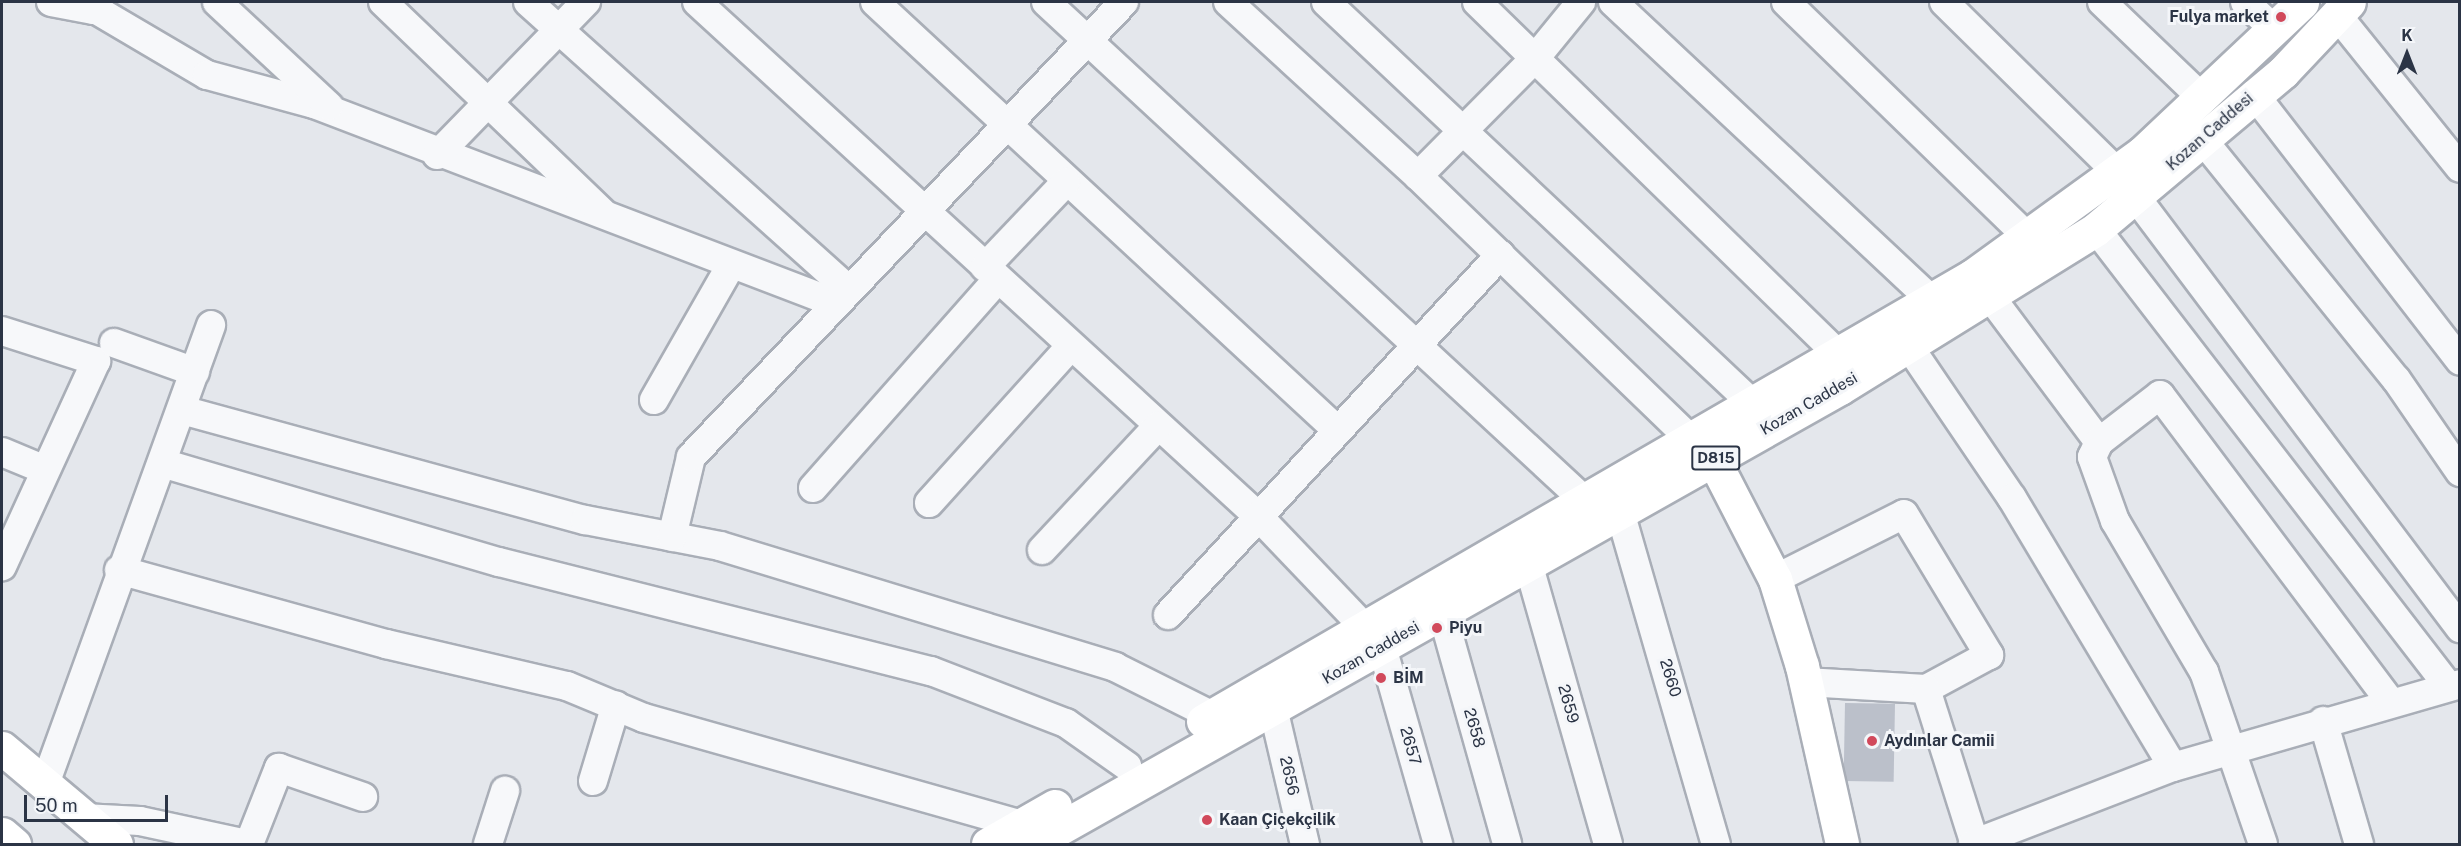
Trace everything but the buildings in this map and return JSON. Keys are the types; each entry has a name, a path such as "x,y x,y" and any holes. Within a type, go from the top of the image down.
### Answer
{"main road":[{"name":"Kozan Caddesi","path":"988,844 1027,835 1273,708 1374,638 1586,502 1702,450 1908,345 2096,230 2126,184 2202,98 2302,2"},
{"name":"Kozan Caddesi","path":"1027,835 1127,766 1213,716 1374,638 1442,612 1620,512 1702,450 1754,405 1931,300 2027,236 2126,184 2202,140 2254,94 2343,8"},
{"path":"1702,450 1774,579 1805,682 1842,844"},
{"path":"2,748 116,844"},
{"path":"2,834 14,844"}],"street":[{"path":"51,2 92,4 207,75 337,114 437,155 730,267 841,296"},
{"path":"217,2 337,114"},
{"path":"383,2 490,99 611,221"},
{"path":"528,2 841,296"},
{"path":"437,155 585,2"},
{"path":"697,2 926,210 1070,347 1258,516 1374,638"},
{"path":"875,2 1066,182 1337,430"},
{"path":"1046,2 1586,502"},
{"path":"672,537 691,456 841,296 1008,126 1124,2"},
{"path":"1228,2 1418,176 1702,450"},
{"path":"1326,2 1754,405"},
{"path":"1477,2 1537,56 1839,355"},
{"path":"1418,176 1461,127 1537,56 1581,2"},
{"path":"1613,2 1931,300"},
{"path":"1786,2 2027,236"},
{"path":"1944,2 2126,184 2460,628"},
{"path":"2102,2 2202,98"},
{"path":"2245,2 2275,30"},
{"path":"2343,8 2460,168"},
{"path":"2254,94 2460,361"},
{"path":"2202,140 2396,379 2460,472"},
{"path":"813,488 1066,182"},
{"path":"1926,689 1974,844 2173,767 2323,721 2454,685 2096,230"},
{"path":"1168,615 1337,430 1419,347 1500,255"},
{"path":"654,400 730,267"},
{"path":"1989,295 2099,442"},
{"path":"45,784 119,570 182,410 211,325"},
{"path":"2,331 96,361 43,469 2,566"},
{"path":"114,343 195,372"},
{"path":"1908,345 2012,498 2173,767"},
{"path":"929,503 1070,347"},
{"path":"2263,844 2234,749 2204,672 2115,521 2092,456 2099,442 2160,395 2391,703"},
{"path":"182,410 405,474 672,537 720,546 1116,667 1213,716"},
{"path":"1042,550 1158,426"},
{"path":"2,452 43,469"},
{"path":"162,463 499,562 931,671 1066,723 1127,766"},
{"name":"2660","path":"1620,512 1716,844"},
{"path":"1774,579 1904,513 1989,655 1926,689 1805,682"},
{"name":"2659","path":"1528,563 1608,844"},
{"path":"119,570 386,644 567,686 616,705 1027,835"},
{"name":"2658","path":"1442,612 1507,844"},
{"name":"2657","path":"1374,638 1438,844"},
{"path":"592,781 616,705"},
{"name":"2656","path":"1273,708 1305,844"},
{"path":"2323,721 2359,844"},
{"path":"83,818 140,821 248,844 279,768 363,797"},
{"path":"488,844 505,791"}],"place":[{"name":"Fulya market","path":"2281,17"},
{"name":"Piyu","path":"1437,628"},
{"name":"BİM","path":"1381,678"},
{"name":"Aydınlar Camii","path":"1872,741"},
{"name":"Kaan Çiçekçilik","path":"1207,820"}]}
